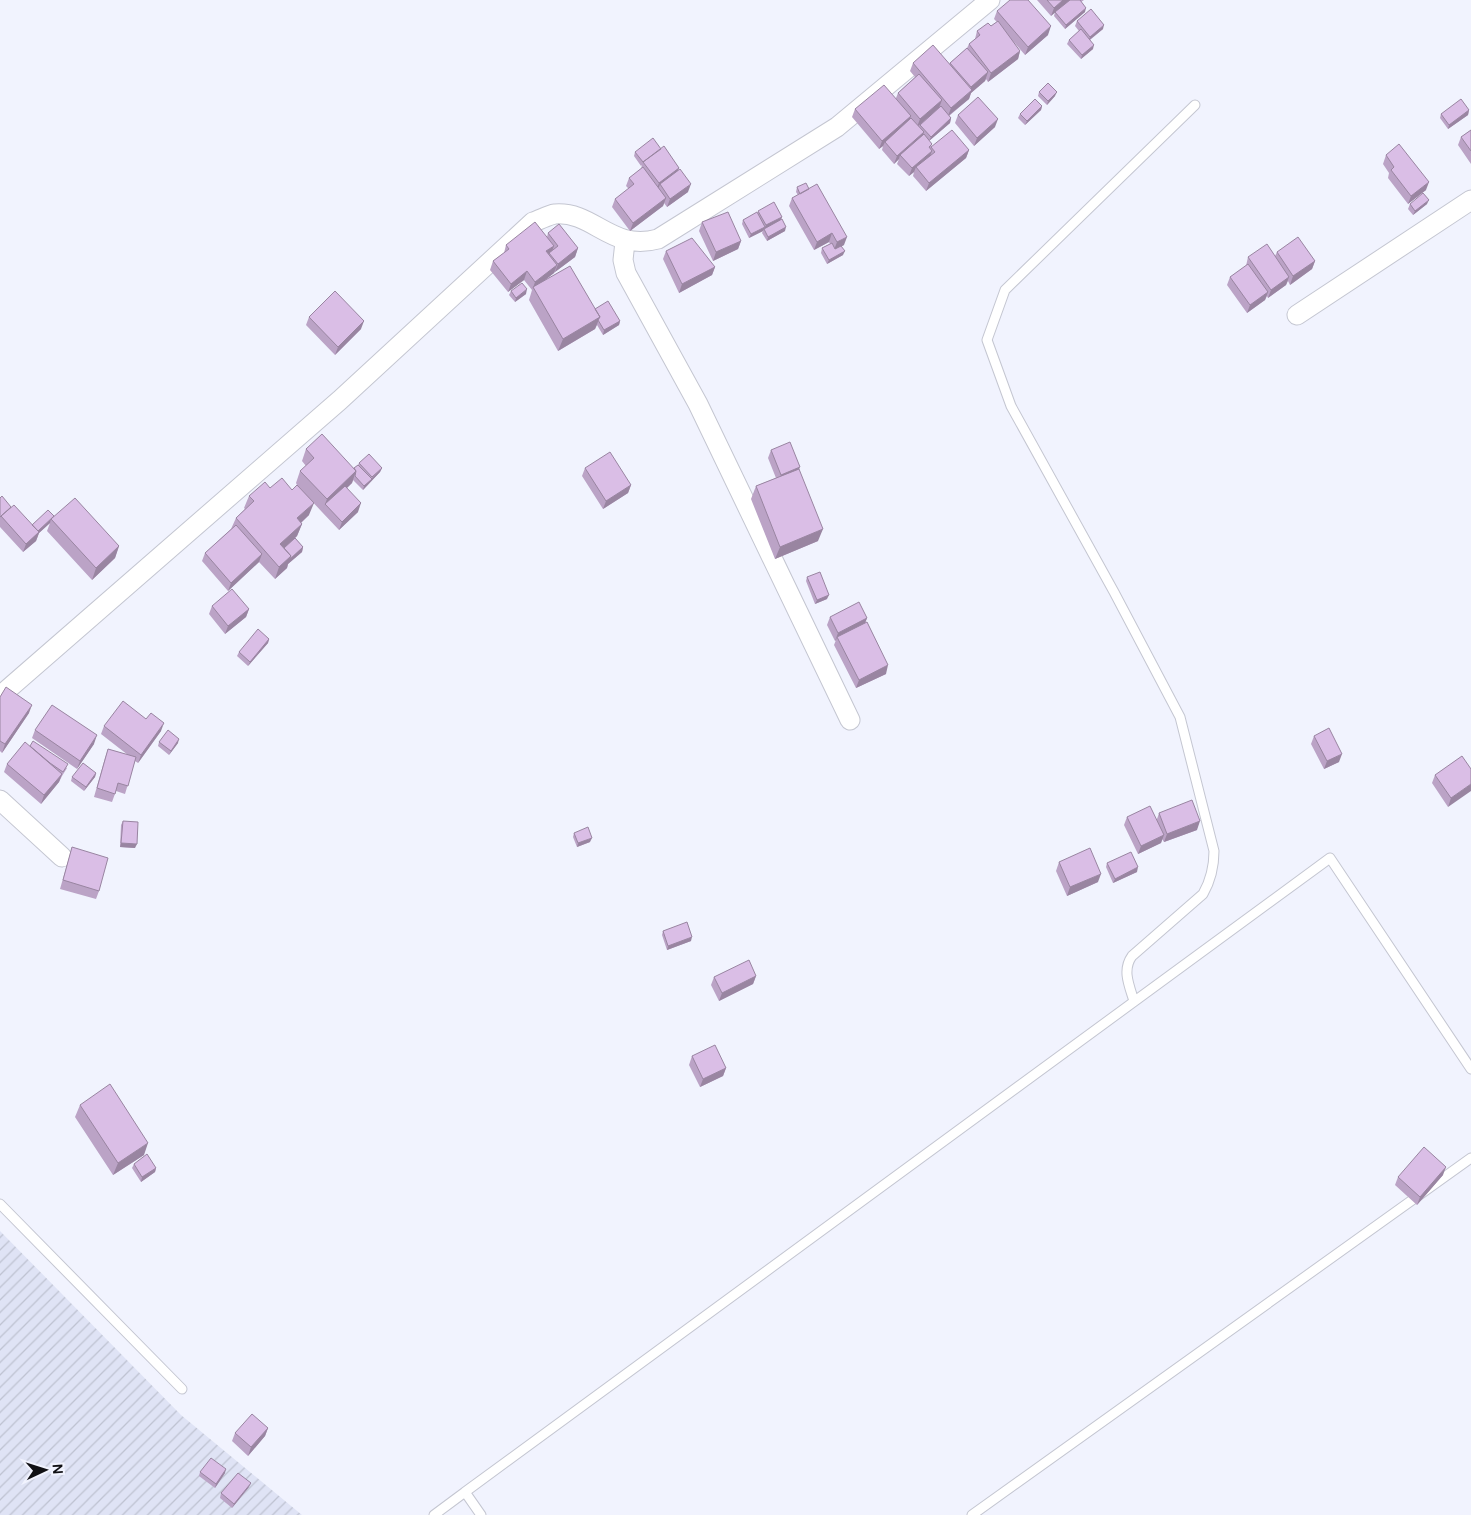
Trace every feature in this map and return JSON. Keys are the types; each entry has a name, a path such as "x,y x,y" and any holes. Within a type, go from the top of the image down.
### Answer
{"street":[{"path":"0,696 340,400 533,222 555,214 575,217 626,242 642,244 658,239 837,127 990,0"},
{"path":"1297,316 1471,200"},
{"path":"626,242 623,260 626,274 698,404 850,720"},
{"path":"0,800 62,857"}],"lane":[{"path":"1134,1001 1126,973 1127,962 1203,894 1210,882 1214,866 1214,851 1180,717 1114,592 1011,406 987,340 1005,290 1195,105"},
{"path":"434,1515 1330,858 1471,1069"},
{"path":"972,1515 1471,1158"},
{"path":"0,1204 182,1389"},
{"path":"465,1492 481,1515"}],"shaded area":[{"path":"0,1231 181,1415 302,1515 0,1515"}],"building":[{"path":"1010,0 1028,0 1051,26 1028,47 997,11"},
{"path":"1047,0 1063,0 1054,8"},
{"path":"1070,0 1080,0 1086,8 1066,25 1055,12"},
{"path":"1091,9 1104,25 1090,37 1077,21"},
{"path":"998,21 1020,51 991,73 969,44 980,35 977,31 988,23 991,26"},
{"path":"1081,29 1094,45 1082,55 1069,40"},
{"path":"933,45 972,90 951,108 913,63"},
{"path":"967,48 988,72 971,87 950,63"},
{"path":"919,74 942,100 920,119 898,93"},
{"path":"1048,83 1057,92 1048,101 1039,92"},
{"path":"884,85 911,116 882,141 855,109"},
{"path":"978,97 998,119 977,138 958,115"},
{"path":"1035,99 1042,106 1027,121 1020,114"},
{"path":"1461,99 1469,110 1449,125 1441,114"},
{"path":"941,106 951,118 931,137 920,125"},
{"path":"911,118 924,132 897,156 885,142"},
{"path":"952,130 969,150 929,183 916,167 935,152 931,147"},
{"path":"1471,130 1471,151 1461,137"},
{"path":"924,134 932,144 929,147 932,151 912,168 900,155"},
{"path":"653,138 661,149 643,162 635,152"},
{"path":"1399,144 1429,182 1411,196 1391,170 1394,167 1386,155"},
{"path":"664,146 679,168 659,183 643,162"},
{"path":"643,167 666,198 633,223 615,199 634,184 629,178"},
{"path":"680,169 691,184 670,199 660,184"},
{"path":"806,183 809,189 800,194 797,187"},
{"path":"817,184 847,237 837,242 832,233 817,242 792,198"},
{"path":"1423,193 1429,200 1415,211 1410,204"},
{"path":"774,202 782,217 766,225 758,211"},
{"path":"728,212 741,241 716,252 702,222"},
{"path":"757,212 765,227 751,234 743,220"},
{"path":"782,219 786,227 768,237 764,229"},
{"path":"535,222 554,246 546,251 557,265 535,282 527,271 511,284 493,261 509,249 506,245"},
{"path":"559,224 578,248 558,264 549,253 558,246 548,233"},
{"path":"1298,237 1315,261 1293,276 1277,252"},
{"path":"692,238 715,267 682,284 666,251"},
{"path":"832,243 835,249 841,246 845,251 829,260 822,248"},
{"path":"1267,244 1289,277 1271,290 1248,257"},
{"path":"1248,264 1268,292 1250,305 1230,277"},
{"path":"570,266 600,317 563,339 533,287"},
{"path":"522,283 527,289 516,298 511,291"},
{"path":"335,291 364,321 338,347 309,317"},
{"path":"608,301 620,321 604,330 598,320 600,317 595,309"},
{"path":"322,434 356,471 327,499 300,471 314,458 306,449"},
{"path":"790,442 800,467 781,475 771,450"},
{"path":"610,452 631,485 606,501 585,468"},
{"path":"369,454 382,468 372,477 359,463"},
{"path":"358,465 372,479 364,486 355,476 356,471 354,468"},
{"path":"799,469 823,529 780,547 756,486"},
{"path":"282,478 292,490 297,485 314,503 297,518 302,524 280,544 291,556 279,567 236,518 254,501 249,496 265,482 270,488"},
{"path":"345,486 361,503 342,522 325,504"},
{"path":"2,496 11,507 0,517 0,498"},
{"path":"75,498 119,546 96,568 51,519"},
{"path":"14,505 39,532 26,544 1,516"},
{"path":"48,510 54,516 38,531 32,525"},
{"path":"236,525 262,554 231,583 205,553"},
{"path":"295,538 303,547 289,560 291,556 284,548"},
{"path":"820,572 829,595 817,600 807,577"},
{"path":"232,589 249,609 228,626 212,606"},
{"path":"859,602 867,618 838,633 830,617"},
{"path":"867,622 888,665 859,680 837,637"},
{"path":"258,629 269,639 250,662 239,652"},
{"path":"6,687 32,705 5,744 0,741 0,697"},
{"path":"123,701 146,719 151,713 164,723 141,755 104,726"},
{"path":"52,705 97,735 80,761 35,730"},
{"path":"1329,728 1342,754 1327,761 1314,736"},
{"path":"168,730 179,739 171,751 159,742"},
{"path":"33,741 68,764 63,772 30,746"},
{"path":"25,742 62,774 44,795 7,764"},
{"path":"108,749 136,757 128,786 118,783 115,794 97,788"},
{"path":"1462,756 1471,769 1471,784 1451,798 1435,775"},
{"path":"83,763 96,773 86,787 72,777"},
{"path":"1192,800 1200,821 1167,834 1159,813"},
{"path":"1150,806 1164,835 1141,846 1127,817"},
{"path":"123,821 138,822 137,844 121,843"},
{"path":"588,827 592,838 578,843 574,833"},
{"path":"72,847 108,858 99,891 63,880"},
{"path":"1090,848 1101,874 1070,887 1059,862"},
{"path":"1131,852 1138,867 1115,879 1107,863"},
{"path":"687,922 692,937 668,946 663,931"},
{"path":"749,960 756,976 722,993 714,977"},
{"path":"715,1045 726,1068 703,1079 692,1056"},
{"path":"110,1084 148,1143 118,1163 80,1105"},
{"path":"1424,1147 1446,1167 1420,1197 1398,1177"},
{"path":"147,1154 156,1168 142,1177 134,1164"},
{"path":"252,1414 268,1428 251,1447 235,1433"},
{"path":"211,1458 226,1469 216,1484 200,1472"},
{"path":"238,1473 251,1483 234,1504 221,1493"}]}
